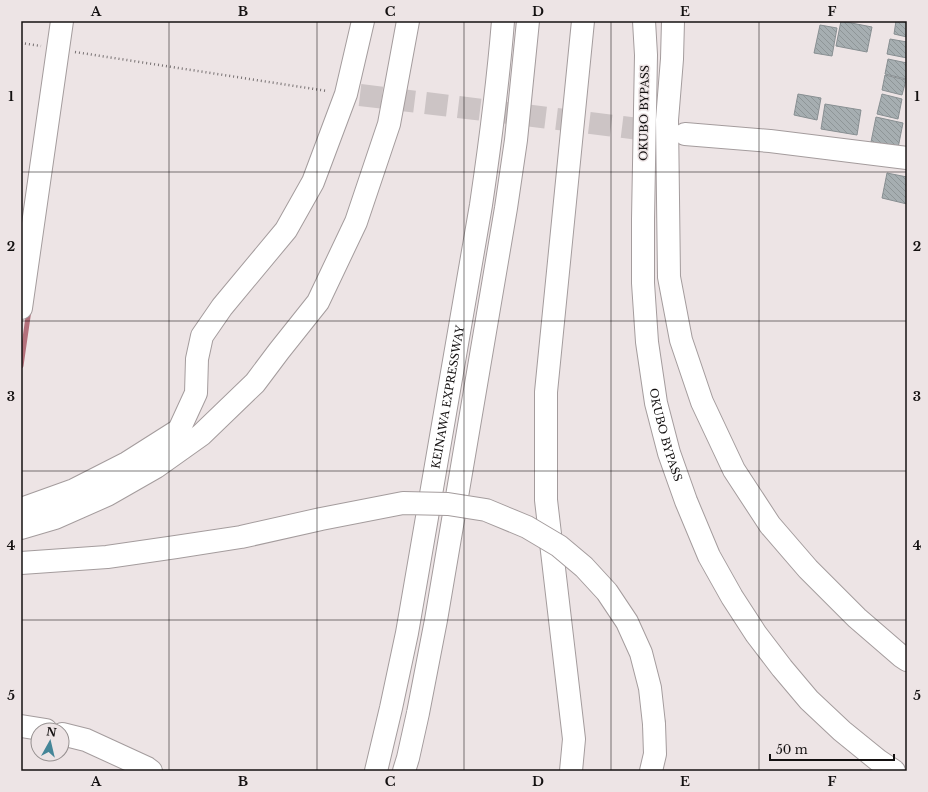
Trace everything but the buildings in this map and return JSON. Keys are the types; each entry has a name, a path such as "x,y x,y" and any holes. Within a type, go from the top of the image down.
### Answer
{"main road":[{"path":"21,308 62,21"},
{"path":"21,509 74,490 127,463 179,430 196,393 197,359 202,336 222,307 286,230 313,182 353,95 363,21"},
{"path":"21,528 55,518 107,495 156,467 201,435 255,383 318,302 356,222 389,124 408,21"},
{"name":"KEINAWA EXPRESSWAY","path":"376,771 407,634 481,205 493,128 503,21"},
{"path":"404,771 418,714 445,566 506,208 516,140 528,21"},
{"path":"571,771 574,739 546,500 546,392 583,21"},
{"name":"OKUBO BYPASS","path":"644,21 646,55 643,284 648,342 656,403 669,453 686,501 709,556 732,597 756,634 809,700 842,732 894,771"},
{"path":"673,21 672,59 667,120 669,277 681,340 702,402 734,470 770,525 808,569 857,618 907,660"},
{"path":"667,120 770,132 781,143"},
{"path":"685,134 906,155"},
{"path":"21,563 107,557 241,537 403,503 448,504 486,510 526,527 559,546 584,567 607,592 627,622 641,653 650,688 654,724 655,754 651,771"},
{"path":"70,736 86,740 151,771"}],"path":[{"path":"21,43 353,95"}],"waterway":[{"path":"21,366 29,310"}],"tunnel":[{"path":"360,95 664,132"}]}
